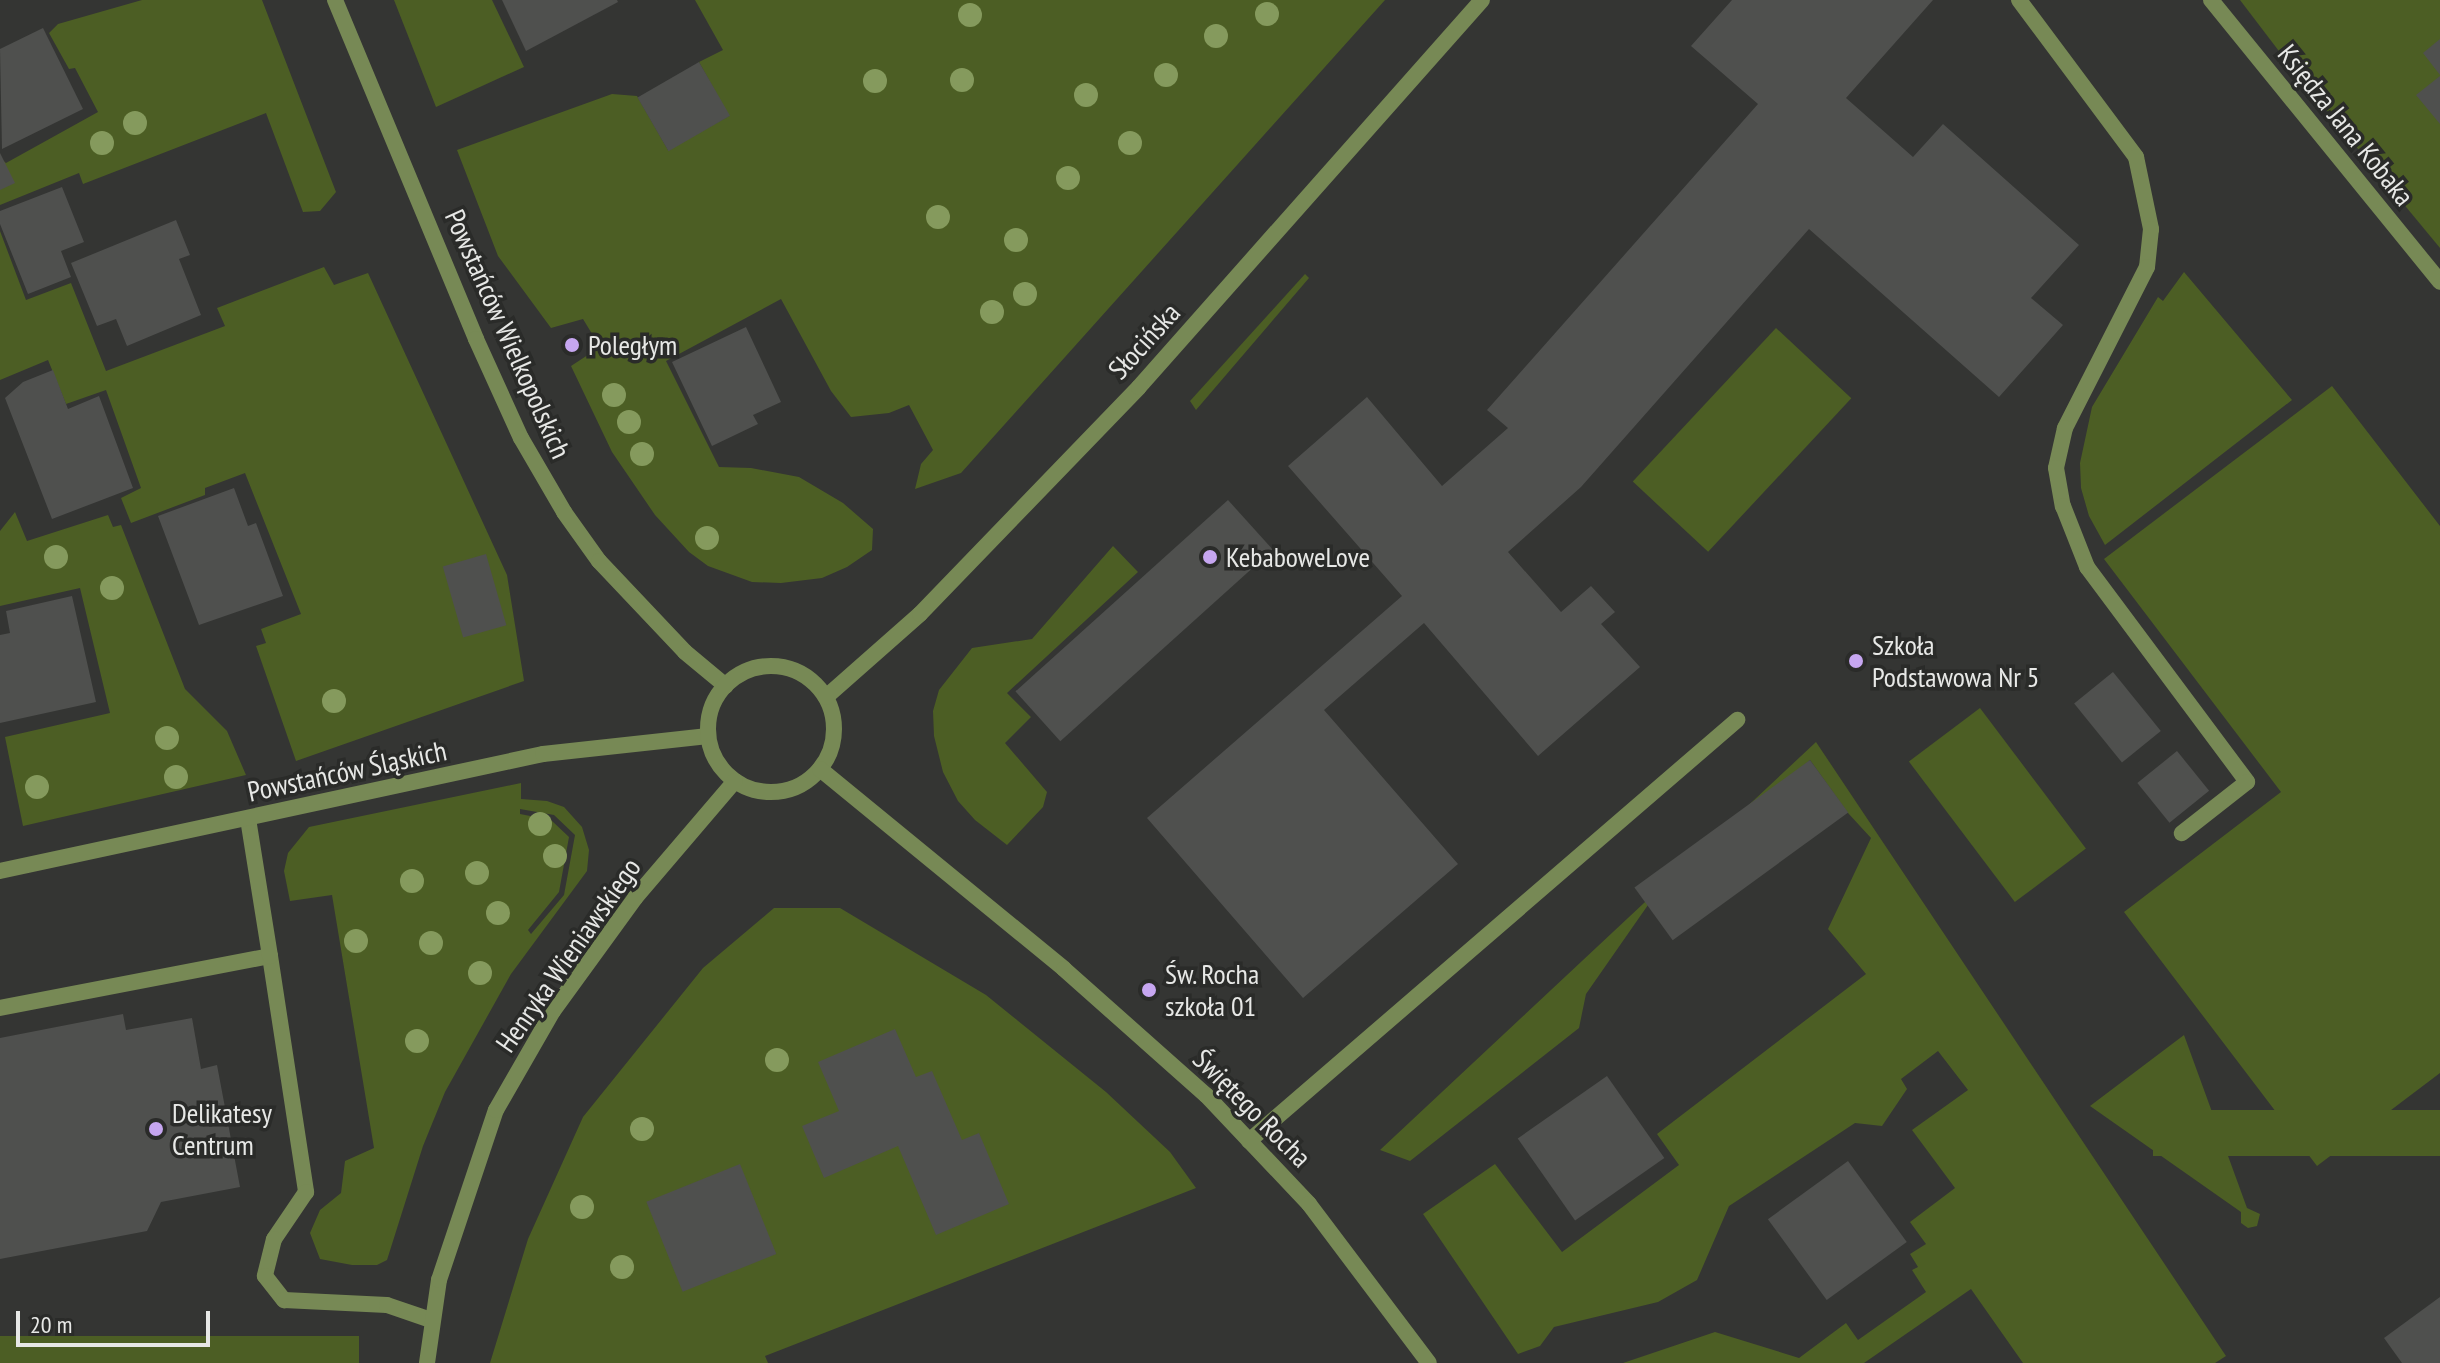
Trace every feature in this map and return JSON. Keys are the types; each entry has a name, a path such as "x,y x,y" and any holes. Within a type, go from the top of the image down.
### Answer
{"street":[{"name":"Powstańców Wielkopolskich","path":"335,0 476,339 521,438 564,512 599,561 685,652 726,686"},
{"name":"Słocińska","path":"826,697 920,614 1139,387 1482,0"},
{"path":"2019,0 2136,157 2151,229 2147,267 2065,428 2056,468 2063,506 2087,567 2247,782 2182,833"},
{"name":"Księdza Jana Kobaka","path":"2211,0 2440,282"},
{"path":"778,666 797,672 826,697 833,715 834,734 830,752 820,769 809,779 780,791 749,788 735,781 712,754 708,736 711,708 726,686 741,674 778,666"},
{"path":"1249,1141 1737,720"},
{"name":"Powstańców Śląskich","path":"0,871 543,754 708,736"},
{"name":"Świętego Rocha","path":"820,769 1108,1006 1206,1095 1309,1204 1429,1363"},
{"name":"Henryka Wieniawskiego","path":"427,1363 431,1320 460,1210 496,1110 553,1011 635,898 735,781"},
{"path":"248,819 306,1192 274,1239 265,1276 284,1300 387,1305 431,1320"},
{"path":"0,1008 270,956"}],"green space":[{"path":"142,0 262,0 336,192 320,211 303,212 266,113 83,184 79,173 0,205 0,158 6,163 98,112 75,68 69,69 49,33 58,24"},
{"path":"394,0 492,0 524,67 436,107"},
{"path":"695,0 1385,0 961,473 915,489 921,464 933,450 909,405 889,413 851,417 831,391 781,299 666,361 719,467 751,468 799,477 843,503 873,529 872,550 847,567 822,578 781,583 752,582 708,566 689,552 655,515 612,452 571,366 600,347 583,319 551,328 498,256 457,150 612,94 637,96 668,150 729,116 699,62 723,50"},
{"path":"2240,0 2440,0 2440,248 2301,80"},
{"path":"0,231 26,300 71,283 106,371 225,326 217,308 324,267 334,285 368,273 507,575 524,681 296,761 256,646 266,643 261,629 301,614 245,473 205,488 205,495 131,523 121,498 141,488 106,390 66,404 48,360 0,380"},
{"path":"2184,272 2292,400 2105,545 2089,516 2081,488 2080,463 2092,407 2158,297 2163,301"},
{"path":"1305,274 1309,278 1196,410 1190,401"},
{"path":"1776,328 1851,398 1708,552 1633,482"},
{"path":"2332,386 2440,526 2440,1073 2317,1166 2124,912 2281,792 2104,559"},
{"path":"15,512 27,541 108,515 113,527 121,525 185,689 227,731 246,775 23,826 5,737 110,713 80,588 0,606 0,531"},
{"path":"1113,546 1138,572 1007,693 1031,717 1005,743 1047,792 1043,807 1007,845 975,820 958,801 943,772 934,736 933,711 939,690 972,648 1032,639"},
{"path":"1980,708 2086,849 2015,902 1909,762"},
{"path":"1816,742 2226,1356 2215,1363 2023,1363 1971,1289 1864,1363 1623,1363 1715,1332 1799,1358 1846,1323 1858,1340 1926,1292 1912,1270 1918,1267 1910,1254 1926,1244 1910,1222 1955,1188 1912,1130 1968,1090 1938,1051 1901,1079 1907,1089 1882,1126 1855,1123 1729,1206 1697,1280 1658,1302 1554,1327 1540,1346 1518,1354 1423,1214 1495,1164 1562,1252 1679,1165 1657,1134 1866,974 1828,929 1871,838 1848,813 1810,760 1648,905 1586,994 1579,1028 1410,1161 1380,1150"},
{"path":"521,783 521,799 547,801 564,807 582,827 589,850 587,871 511,974 445,1092 423,1146 387,1260 377,1265 352,1265 320,1259 310,1233 320,1210 341,1193 345,1161 374,1148 332,895 290,901 284,871 288,853 309,827","holes":["520,809 554,815 575,835 564,895 531,934 528,930 559,892 569,837 551,820 520,814"]},
{"path":"774,908 840,908 986,995 1106,1092 1170,1152 1196,1188 765,1356 768,1363 490,1363 528,1239 583,1117 703,968"},
{"path":"2184,1035 2247,1208 2260,1214 2257,1226 2248,1228 2241,1223 2241,1212 2090,1106"},
{"path":"2153,1110 2440,1110 2440,1156 2153,1156"},
{"path":"0,1336 359,1336 359,1363 0,1363"}],"building":[{"path":"502,0 617,0 618,2 526,51"},
{"path":"1732,0 1933,0 1846,98 1913,157 1943,124 2079,245 2031,298 2063,325 1999,397 1809,229 1581,487 1508,552 1561,612 1591,586 1615,612 1601,624 1640,667 1538,756 1424,623 1324,710 1458,864 1303,998 1147,818 1402,596 1288,466 1367,397 1442,486 1508,428 1487,410 1758,104 1691,46"},
{"path":"43,28 83,109 2,149 0,49"},
{"path":"2440,39 2440,75 2423,53"},
{"path":"699,62 730,116 669,151 638,98"},
{"path":"2440,76 2440,124 2416,95"},
{"path":"0,153 15,183 0,190"},
{"path":"62,187 84,242 61,251 71,277 28,294 0,224 0,211"},
{"path":"176,220 190,255 179,259 201,315 127,346 116,319 97,326 71,263"},
{"path":"746,327 781,402 753,415 758,424 712,446 672,362"},
{"path":"53,370 68,409 99,396 133,488 52,519 5,398 23,382"},
{"path":"234,488 248,526 256,523 283,596 199,625 158,516"},
{"path":"1228,500 1273,550 1060,741 1015,691"},
{"path":"486,554 506,625 463,638 443,566"},
{"path":"72,596 96,702 0,723 0,635 10,633 6,611"},
{"path":"2113,672 2161,731 2122,763 2074,703"},
{"path":"2177,751 2209,791 2169,823 2137,783"},
{"path":"1810,760 1848,813 1673,940 1634,888"},
{"path":"123,1014 126,1030 192,1018 201,1069 217,1065 240,1187 161,1202 147,1231 0,1259 0,1038"},
{"path":"895,1029 916,1077 932,1071 962,1140 979,1133 1009,1204 936,1235 898,1146 824,1178 802,1126 839,1111 818,1062"},
{"path":"1607,1076 1664,1158 1575,1220 1518,1139"},
{"path":"1848,1161 1907,1242 1827,1300 1768,1219"},
{"path":"740,1164 776,1254 683,1292 646,1202"},
{"path":"2440,1297 2440,1363 2402,1363 2384,1338"}],"place":[{"name":"Poległym","path":"572,345"},
{"name":"KebaboweLove","path":"1210,557"},
{"name":"Szkoła Podstawowa Nr 5","path":"1856,661"},
{"name":"Św. Rocha szkoła 01","path":"1149,990"},
{"name":"Delikatesy Centrum","path":"156,1129"}]}
